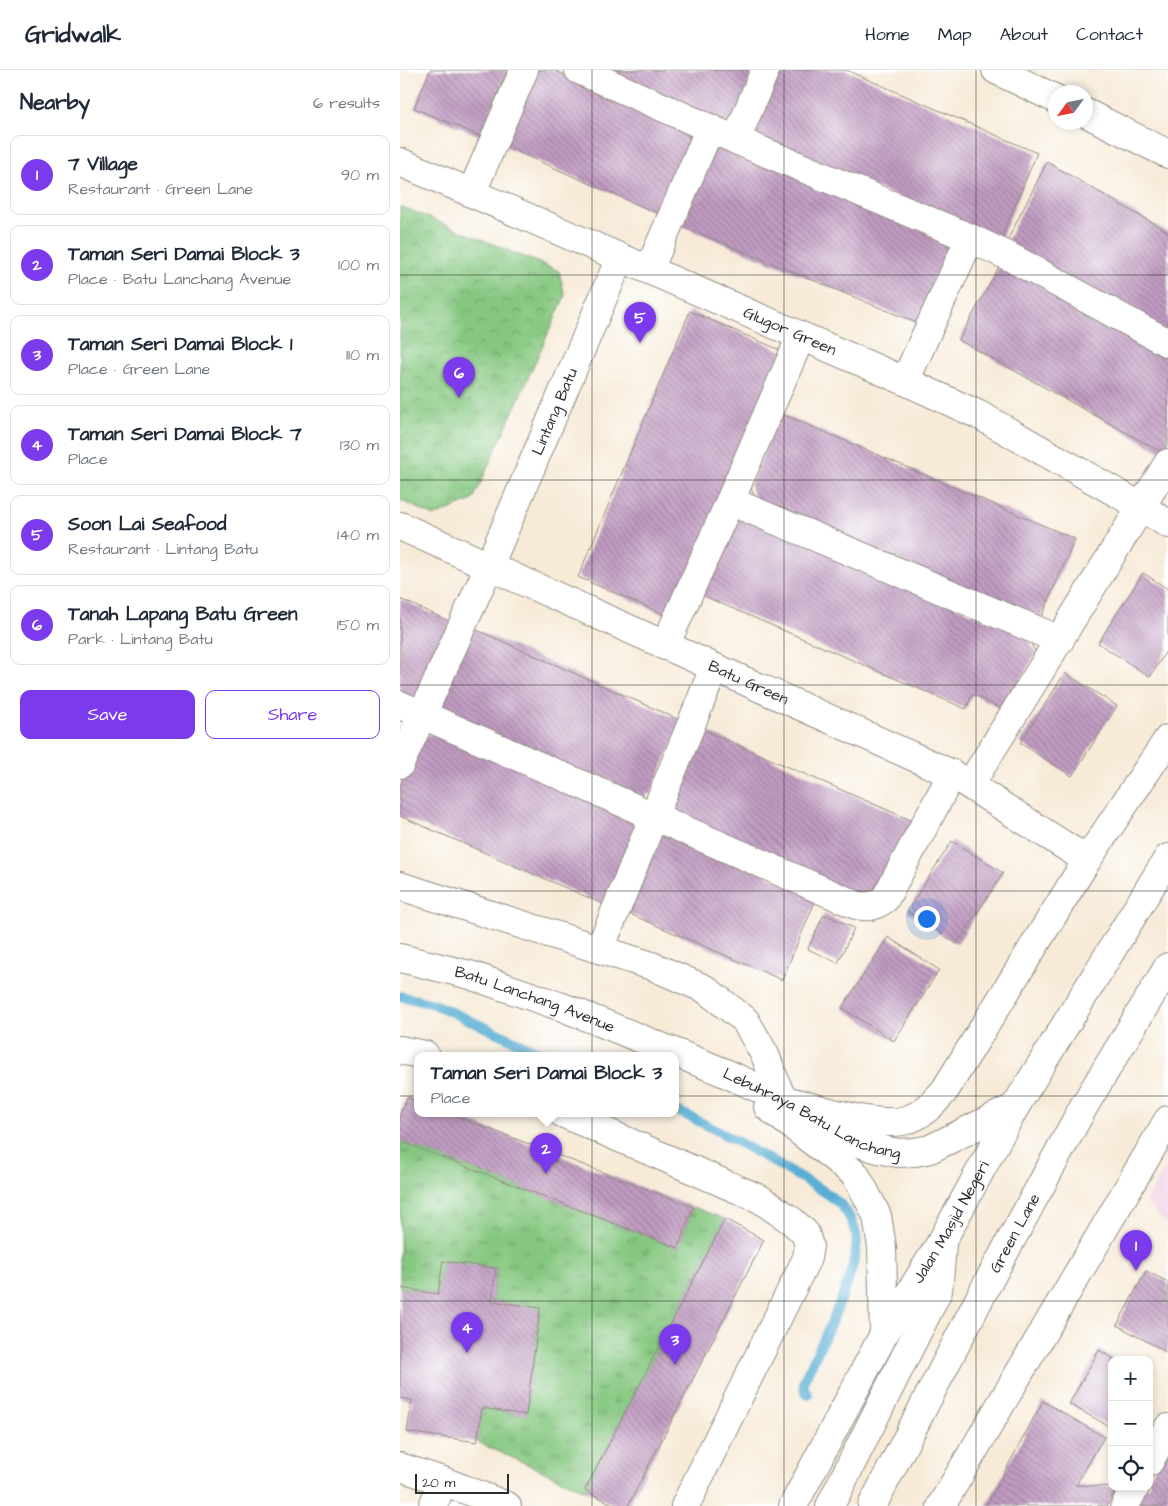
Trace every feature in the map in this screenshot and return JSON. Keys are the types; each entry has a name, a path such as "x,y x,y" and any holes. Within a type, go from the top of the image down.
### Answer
{"main road":[{"path":"472,192 524,70"},
{"path":"579,70 736,140 970,238 1010,257 1168,344"},
{"path":"736,140 765,70"},
{"path":"996,70 1048,95"},
{"path":"1093,117 1166,149"},
{"path":"649,270 710,128"},
{"name":"Glugor Green","path":"400,162 905,381 979,416 1140,506 1168,524"},
{"path":"905,381 970,238"},
{"name":"Lintang Batu","path":"400,764 411,710 489,566 620,258"},
{"path":"665,646 801,336"},
{"path":"411,710 856,905 867,908 885,899 961,779 1060,640 1140,506 1168,463"},
{"path":"730,501 1060,640"},
{"name":"Batu Green","path":"400,526 961,779 1088,860"},
{"path":"600,949 714,668"},
{"path":"400,886 652,966 705,989 745,1020 765,1055 782,1099 880,1122 906,1120 930,1108 945,1090 1088,860 1168,739"},
{"path":"1014,1107 1168,858"},
{"name":"Batu Lanchang Avenue","path":"400,958 470,975 565,1008 674,1052"},
{"name":"Green Lane","path":"872,1506 986,1286 1084,1106 1168,967"},
{"path":"400,1050 414,1053"},
{"name":"Batu Lanchang Avenue","path":"679,1054 723,1072"},
{"name":"Lebuhraya Batu Lanchang","path":"723,1072 782,1099 860,1143 878,1150 898,1153 915,1152 942,1144 1014,1107"},
{"name":"Lebuhraya Batu Lanchang","path":"723,1072 855,1174 877,1216 882,1247 884,1334"},
{"name":"Jalan Masjid Negeri","path":"884,1334 942,1241 1014,1107"},
{"path":"571,1117 760,1199 792,1221 805,1233 809,1246 807,1258 685,1506"},
{"path":"941,1506 1168,1120"},
{"path":"830,1506 938,1291 942,1241"},
{"path":"793,1506 884,1334"},
{"path":"1153,1455 1168,1428"},
{"path":"400,1467 443,1481 506,1506"},
{"path":"433,1506 443,1481"},
{"path":"1125,1506 1133,1491"}],"shaded area":[{"path":"1168,1164 1168,1225 1145,1202"}],"green space":[{"path":"400,206 559,271 565,296 473,500 434,516 400,500"},
{"path":"400,1141 678,1248 693,1207 725,1219 585,1490 477,1442 482,1408 526,1414 540,1309 492,1301 496,1268 443,1261 438,1294 400,1288"}],"building":[{"path":"430,70 507,70 480,136 414,108"},
{"path":"553,70 685,126 691,144 659,214 502,145 534,72"},
{"path":"594,70 754,70 735,117 722,125"},
{"path":"776,70 846,70 1037,153 1000,241 759,136 754,120"},
{"path":"725,142 945,236 950,256 922,325 679,225 709,152"},
{"path":"1047,162 1168,232 1168,336 1006,243"},
{"path":"1001,263 1168,355 1168,443 1163,453 959,340"},
{"path":"690,311 782,351 670,617 578,577"},
{"path":"780,413 1075,539 1040,620 756,500 750,486"},
{"path":"747,515 1028,638 1036,653 1003,710 973,694 966,709 699,594 729,522"},
{"path":"1143,573 1168,589 1168,648 1150,677 1098,643"},
{"path":"400,599 451,622 420,695 404,701 400,700"},
{"path":"470,627 682,721 651,793 634,803 445,718 439,699"},
{"path":"1065,673 1117,706 1072,776 1020,743"},
{"path":"699,728 915,822 878,890 858,896 676,816 670,799"},
{"path":"444,730 628,814 636,832 603,904 400,816 400,786 420,738"},
{"path":"665,830 817,897 782,980 621,910 653,836"},
{"path":"952,841 1003,873 957,944 907,911"},
{"path":"824,914 854,928 838,963 808,949"},
{"path":"888,937 939,970 894,1041 842,1008"},
{"path":"407,1097 414,1100 414,1117 458,1117 693,1207 678,1248 400,1141 400,1114"},
{"path":"725,1219 764,1240 628,1506 616,1506 585,1490"},
{"path":"443,1261 496,1268 492,1301 540,1308 526,1415 482,1408 477,1442 407,1432 412,1400 400,1398 400,1288 438,1294"},
{"path":"1146,1271 1168,1282 1168,1353 1117,1325"},
{"path":"1099,1350 1109,1356 1108,1426 1069,1404"},
{"path":"1043,1401 1104,1437 1076,1485 1108,1487 1108,1491 1115,1491 1107,1506 986,1506"},
{"path":"1168,1446 1168,1506 1133,1506 1142,1491 1153,1491 1153,1471"}],"waterway":[{"path":"400,996 434,1004 538,1052"},
{"path":"679,1112 729,1137 820,1189 840,1204 852,1222 856,1234 853,1266 829,1328 804,1380 804,1388 808,1395"}],"place":[{"name":"Soon Lai Seafood","path":"640,343"},
{"name":"Tanah Lapang Batu Green","path":"459,398"},
{"name":"Taman Seri Damai Block 3","path":"546,1174"},
{"name":"7 Village","path":"1136,1271"},
{"name":"Taman Seri Damai Block 7","path":"467,1353"},
{"name":"Taman Seri Damai Block 1","path":"675,1365"}]}
